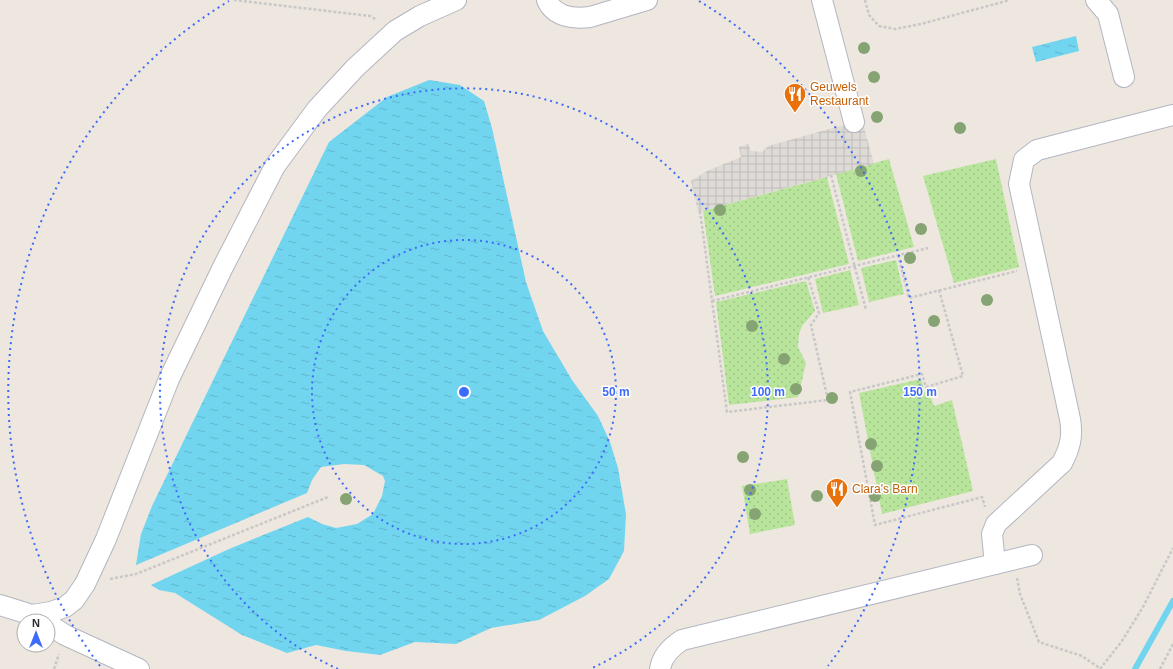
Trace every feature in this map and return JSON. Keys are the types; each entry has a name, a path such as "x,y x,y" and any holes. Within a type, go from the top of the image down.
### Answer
{"lane":[{"path":"50,613 74,600 85,584 106,539 169,379 222,267 275,166 317,109 355,68 395,30 420,16 456,0"},
{"path":"547,0 549,5 562,14 581,18 590,17 647,0"},
{"path":"822,0 854,122"},
{"path":"1096,0 1108,14 1124,77"},
{"path":"660,669 664,657 669,650 682,640 1014,560 992,534 996,524 1062,463 1068,453 1072,430 1019,184 1024,160 1037,150 1173,115"},
{"path":"0,605 22,613"},
{"path":"56,629 139,669"}],"path":[{"path":"234,0 370,16 395,30"},
{"path":"865,0 869,15 879,26 895,29 921,24 1010,0"},
{"path":"831,175 866,310"},
{"path":"700,211 727,412 828,400 810,325 819,313 808,277"},
{"path":"712,301 928,248"},
{"path":"898,255 909,298 1037,266"},
{"path":"939,290 963,376 926,386 922,374 850,392 875,524 982,496 992,534"},
{"path":"85,584 136,574 328,497"},
{"path":"1014,560 1020,594 1040,642 1082,656 1100,669 1122,641 1143,606 1173,548"},
{"path":"1160,669 1173,644"}],"green space":[{"path":"889,159 914,247 858,261 836,174"},
{"path":"996,159 1019,267 954,283 923,176"},
{"path":"827,177 849,264 715,296 703,211"},
{"path":"896,260 904,294 869,302 861,268"},
{"path":"850,270 859,305 823,313 815,279"},
{"path":"806,281 815,311 802,326 799,334 798,347 806,363 798,397 729,405 716,302"},
{"path":"921,379 925,393 929,392 934,406 952,400 973,491 882,514 859,393"},
{"path":"787,479 795,525 750,534 742,486"}],"shaded area":[{"path":"862,120 874,164 698,212 691,181 707,171 741,157 739,147 748,144 751,151 762,152 768,146"}],"water":[{"path":"1076,36 1079,51 1036,62 1032,47"},
{"path":"429,80 460,85 484,101 492,128 526,282 543,331 572,380 598,416 610,442 618,468 626,514 624,551 609,579 585,596 539,620 491,628 456,644 415,642 380,655 346,651 316,645 287,653 242,635 175,593 159,590 151,585 229,549 308,517 322,524 336,528 357,524 373,514 382,496 385,481 383,476 364,465 344,464 321,467 312,480 307,493 136,565 141,534 152,506 329,142 387,97"}],"waterway":[{"path":"1135,669 1173,601"}],"place":[{"name":"Geuwels Restaurant","path":"795,114"},
{"name":"Clara's Barn","path":"837,508"}]}
